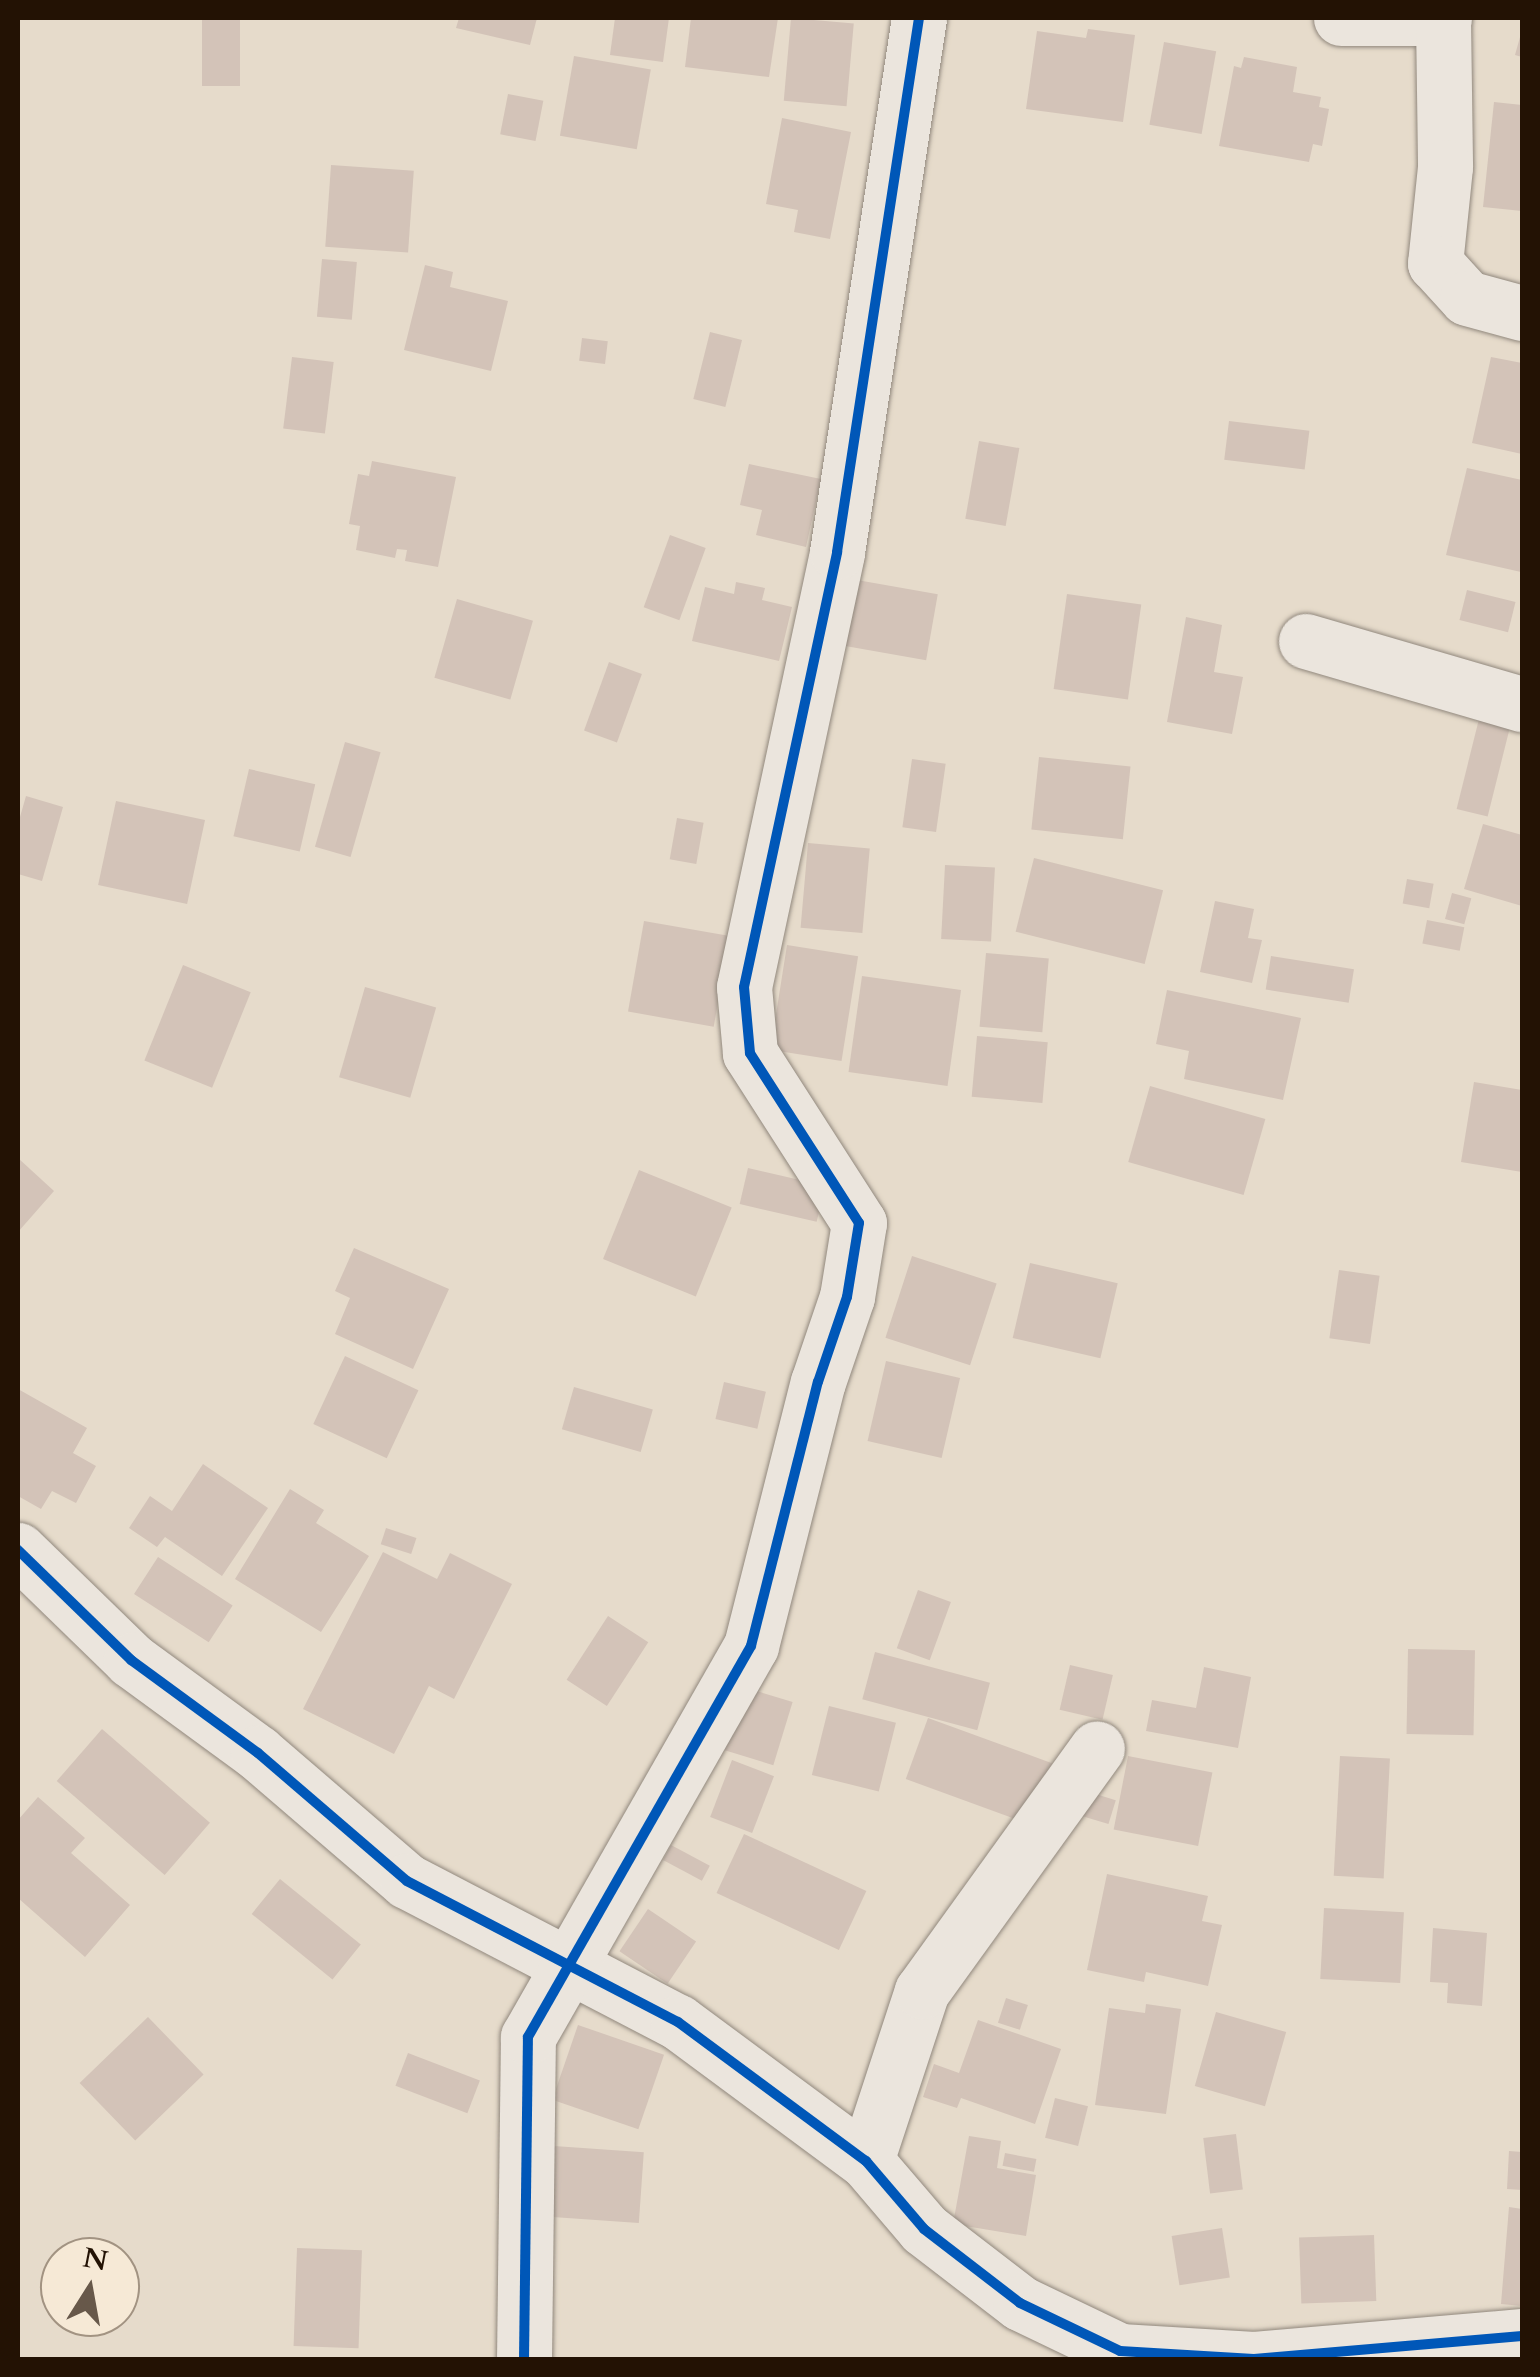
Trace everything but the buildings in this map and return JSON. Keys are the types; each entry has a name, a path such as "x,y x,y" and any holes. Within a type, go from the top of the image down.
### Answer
{"street":[{"path":"524,2360 528,2038 752,1646 818,1382 847,1297 859,1223 750,1053 744,986 841,533 919,18"},
{"path":"1341,18 1444,18 1445,167 1435,262 1467,298 1522,313"},
{"path":"1306,641 1522,704"},
{"path":"18,1550 131,1660 258,1754 407,1881 678,2022 866,2161 924,2229 1020,2303 1120,2351 1254,2359 1522,2336"},
{"path":"866,2161 922,1991 1097,1748"}],"cycle path":[{"path":"524,2360 528,2037 751,1646 818,1382 847,1297 859,1223 750,1053 744,987 837,552 919,18"},
{"path":"18,1550 131,1660 258,1753 407,1881 678,2022 866,2161 924,2229 1020,2303 1120,2351 1254,2359 1522,2336"}]}
